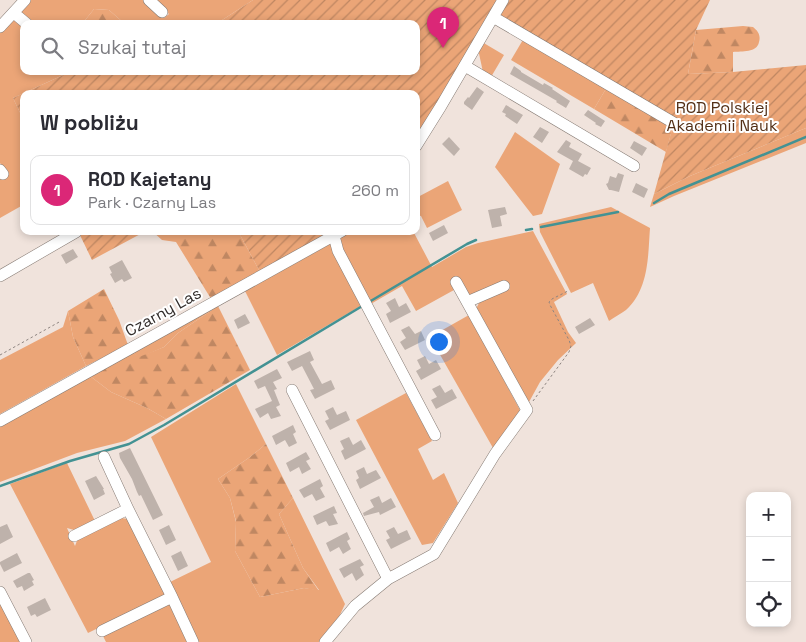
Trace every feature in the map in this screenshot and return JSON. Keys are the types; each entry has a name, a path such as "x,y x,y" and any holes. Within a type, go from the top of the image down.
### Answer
{"street":[{"path":"0,27 25,0"},
{"path":"149,0 162,12"},
{"path":"420,139 503,0"},
{"path":"14,13 22,20"},
{"path":"493,17 674,123"},
{"path":"465,66 634,166"},
{"path":"0,276 71,235"},
{"name":"Czarny Las","path":"0,421 336,235"},
{"path":"338,235 338,251 435,435"},
{"path":"325,642 355,606 388,579 434,554 495,454 527,410 456,282"},
{"path":"467,302 504,286"},
{"path":"292,390 388,579"},
{"path":"104,457 193,642"},
{"path":"74,536 128,509"},
{"path":"0,592 26,642"},
{"path":"102,631 172,598"}],"path":[{"path":"527,410 570,352 569,340 550,305 552,299 568,291"},
{"path":"0,355 61,321"}],"green space":[{"path":"30,0 143,0 164,18 169,14 156,0 253,0 222,20 120,20 109,10 94,9 85,20 28,20 19,12"},
{"path":"253,0 498,0 420,132 420,90 30,90 63,75 420,75 420,20 222,20"},
{"name":"ROD Polskiej Akademii Nauk","path":"506,0 710,0 696,30 688,74 806,65 806,128 690,176 654,194 673,126 497,15"},
{"path":"94,9 109,10 120,20 85,20"},
{"path":"14,17 20,22 20,75 63,75 30,90 20,90 20,95 13,98 20,113 20,207 0,218 0,177 7,174 0,163 0,31"},
{"path":"743,26 753,27 760,40 758,46 752,50 733,52 733,72 688,74 696,30"},
{"path":"524,38 607,87 594,109 511,60"},
{"path":"482,42 504,55 491,77 483,72 478,49"},
{"path":"607,87 673,126 666,152 594,109"},
{"path":"20,95 20,113 13,98"},
{"path":"806,128 806,143 650,207 654,194 690,176"},
{"path":"515,132 560,164 542,214 533,216 495,167"},
{"path":"448,181 462,210 427,228 420,216 420,196"},
{"path":"611,207 650,228 646,272 639,292 634,302 626,310 609,321 593,283 571,293 540,232 539,224"},
{"path":"533,231 567,294 554,302 568,332 576,343 558,360 540,382 529,402 476,309 480,301 510,289 507,281 471,297 458,278 450,282 454,290 416,311 402,286 369,305 338,246 340,238 346,235 415,235 432,267 466,247"},
{"path":"80,235 139,235 92,260"},
{"path":"156,235 240,235 260,272 213,302 176,242 162,240"},
{"path":"240,235 328,235 260,272"},
{"path":"332,243 364,304 277,355 245,291"},
{"path":"104,289 119,320 128,345 86,366 73,337 68,311"},
{"path":"218,306 178,333 164,347 139,358 132,351"},
{"path":"218,306 250,370 166,419 147,408 111,392 90,376 132,351 139,357 164,347 178,333"},
{"path":"68,311 73,337 86,366 0,414 0,360 63,327"},
{"path":"469,315 521,412 493,448 430,337"},
{"path":"90,376 111,392 147,408 166,419 125,441 77,453 0,482 0,425"},
{"path":"236,384 266,444 218,479 230,498 236,522 235,551 260,597 304,588 319,590 303,568 279,514 293,498 345,604 338,619 320,642 198,642 170,582 211,562 151,437"},
{"path":"406,393 432,441 418,449 433,480 444,473 458,503 433,543 422,545 356,420"},
{"path":"266,444 293,498 279,514 303,568 319,591 304,588 260,597 235,551 236,521 230,498 218,479"},
{"path":"67,463 95,521 74,530 67,528 75,546 78,538 122,518 132,520 165,595 88,633 10,484"},
{"path":"0,599 22,642 0,642"},
{"path":"170,604 189,642 106,642 103,636"}],"building":[{"path":"514,66 543,85 544,83 553,88 570,101 566,108 510,74"},
{"path":"477,87 484,92 472,110 464,102"},
{"path":"506,105 523,115 517,124 502,112"},
{"path":"588,110 605,121 601,127 584,115"},
{"path":"540,127 549,132 542,143 533,137"},
{"path":"449,137 460,149 454,156 442,144"},
{"path":"566,140 571,143 569,147 582,154 578,161 591,168 587,175 585,174 583,177 569,169 573,161 557,152"},
{"path":"634,141 647,148 642,156 630,148"},
{"path":"618,173 624,175 619,192 609,190 606,184 610,176 616,178"},
{"path":"636,183 648,189 644,198 632,192"},
{"path":"505,207 507,214 500,216 502,226 492,228 488,210"},
{"path":"444,225 448,233 433,241 429,233"},
{"path":"73,249 78,257 66,264 61,255"},
{"path":"122,260 132,278 124,282 122,279 115,283 110,274 112,273 109,267"},
{"path":"395,298 399,307 406,303 411,312 390,323 386,314 391,311 386,303"},
{"path":"245,314 250,323 238,329 234,320"},
{"path":"590,318 595,325 579,334 575,327"},
{"path":"409,326 415,334 421,331 425,340 405,350 400,342 406,338 401,330"},
{"path":"310,351 314,360 310,362 322,384 331,380 335,389 315,399 310,390 314,389 302,366 292,371 287,362"},
{"path":"425,356 429,364 436,360 441,369 421,380 416,371 421,368 417,360"},
{"path":"277,369 282,378 273,382 277,389 274,390 280,405 276,407 281,416 271,419 268,413 260,418 255,409 272,401 265,386 258,389 254,381"},
{"path":"440,385 445,393 452,389 457,398 436,409 431,400 437,397 432,389"},
{"path":"333,407 337,415 346,411 350,420 330,430 325,421 329,419 325,411"},
{"path":"293,425 296,432 293,434 297,443 289,447 285,440 276,445 272,436"},
{"path":"349,437 353,445 361,440 366,449 345,460 341,451 344,449 340,441"},
{"path":"130,448 163,515 153,520 120,458 119,453"},
{"path":"306,452 310,459 306,461 311,469 302,474 299,467 290,472 286,463"},
{"path":"364,467 367,474 376,470 381,478 360,489 356,480 359,478 356,471"},
{"path":"96,476 105,494 94,500 85,481"},
{"path":"320,479 323,486 320,488 325,497 316,501 312,494 304,498 299,490"},
{"path":"379,496 382,503 391,498 396,507 380,515 379,512 364,516 363,513 374,507 370,500"},
{"path":"334,506 337,513 333,514 338,524 329,526 326,521 317,525 313,516"},
{"path":"7,524 13,537 0,544 0,527"},
{"path":"169,525 176,540 166,545 159,530"},
{"path":"394,527 398,534 407,530 411,539 391,549 386,540 390,538 386,531"},
{"path":"347,532 350,539 347,541 351,549 343,554 339,547 330,552 326,543"},
{"path":"181,551 188,566 178,571 171,556"},
{"path":"17,553 22,563 4,572 0,562"},
{"path":"360,559 364,565 360,567 364,575 356,581 352,573 344,578 339,569"},
{"path":"30,573 34,580 32,581 34,585 24,591 22,586 17,588 13,581"},
{"path":"45,598 51,610 37,617 35,614 31,616 27,607"}],"waterway":[{"path":"654,203 669,194 806,137"},
{"path":"541,227 618,212"},
{"path":"526,230 532,229"},
{"path":"369,302 476,240"},
{"path":"0,486 70,461 129,444 364,305"}],"place":[{"name":"ROD Kajetany","path":"443,48"}]}
